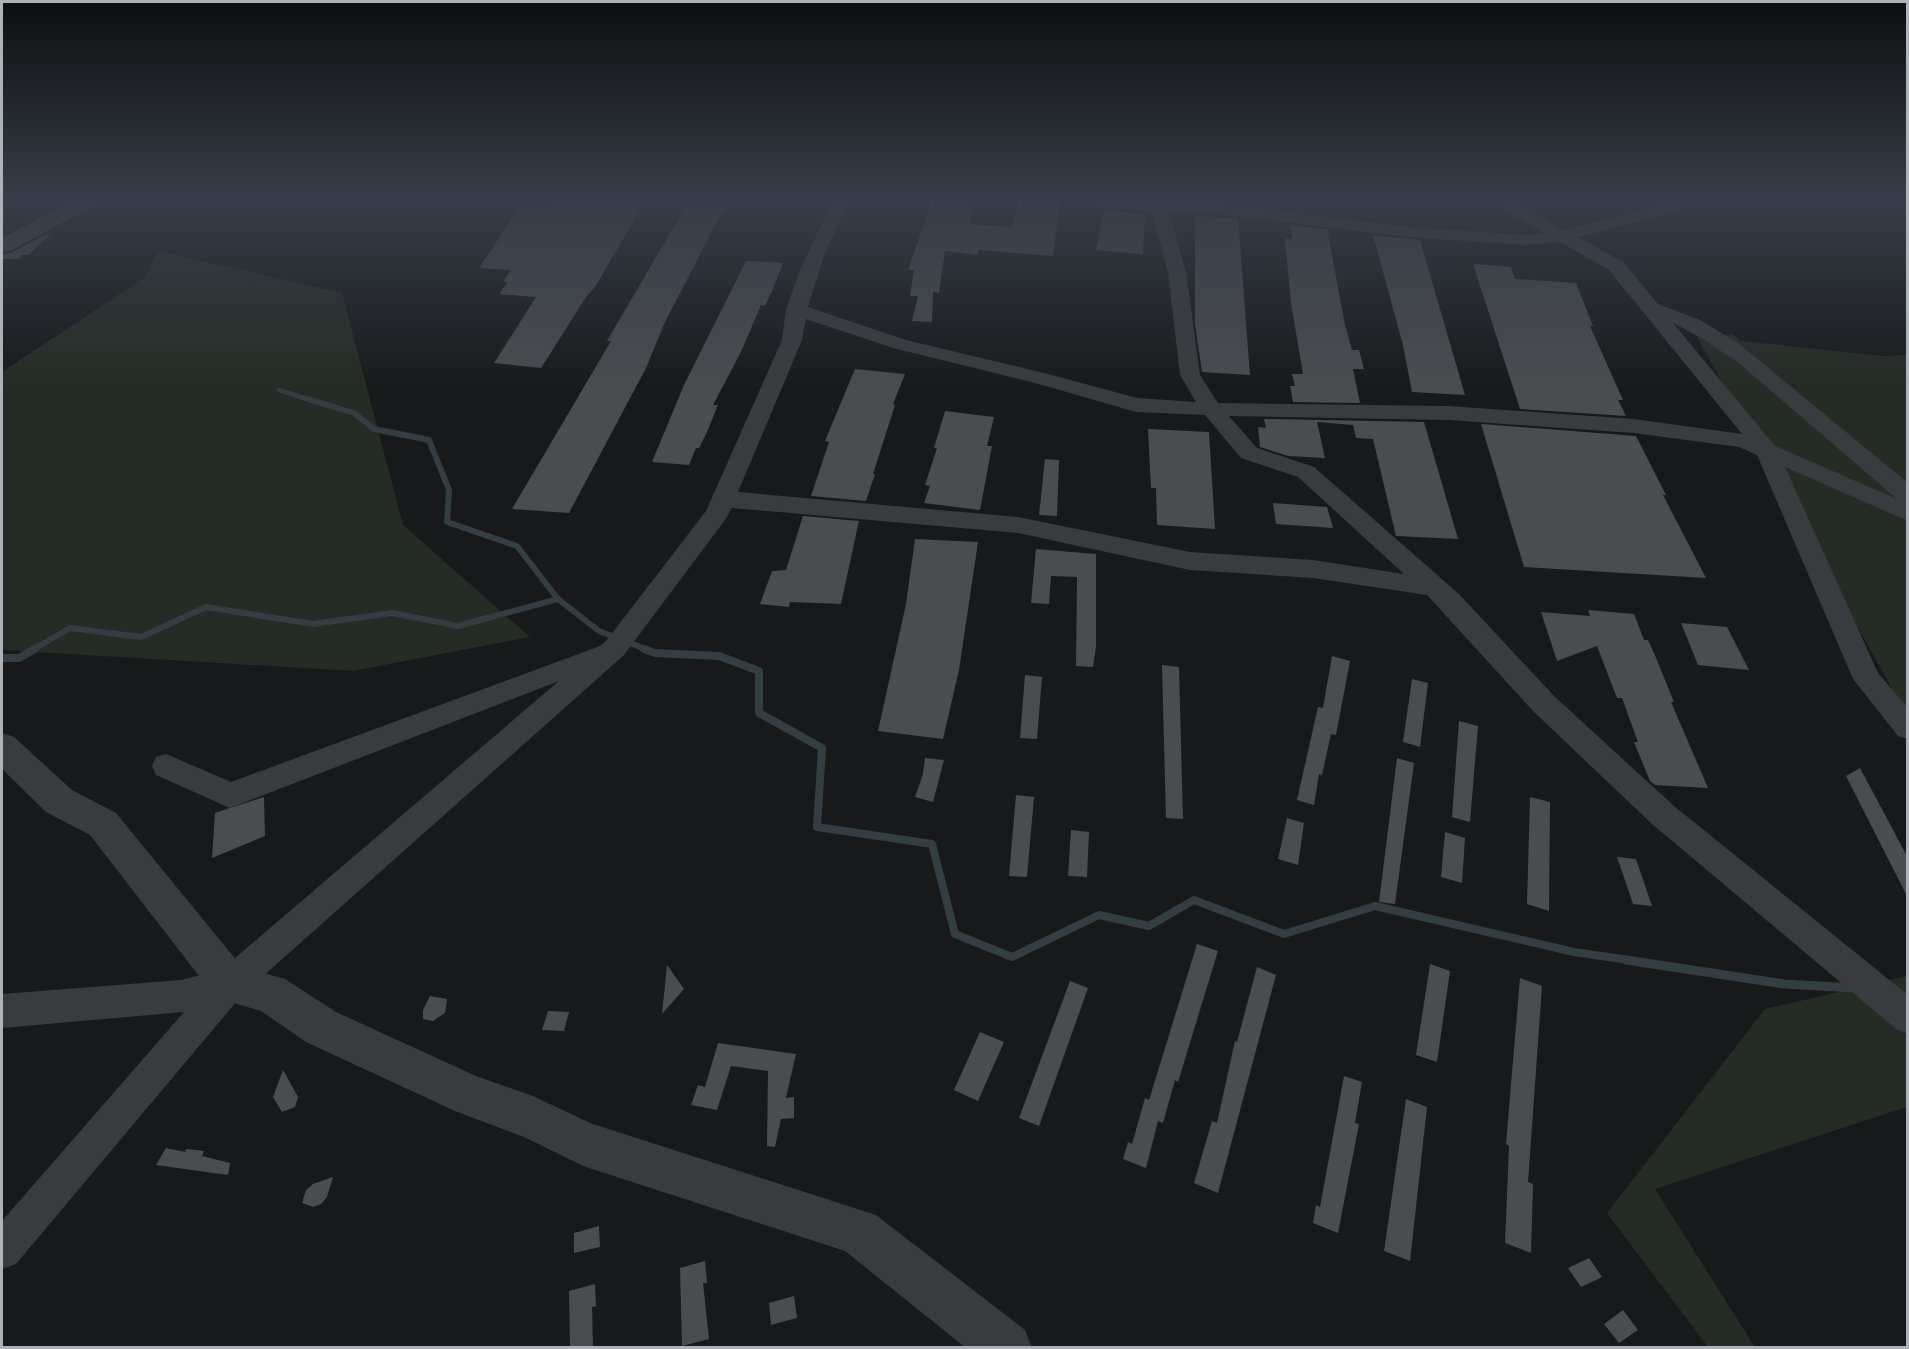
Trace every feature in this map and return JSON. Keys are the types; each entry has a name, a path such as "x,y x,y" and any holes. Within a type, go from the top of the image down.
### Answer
{"street":[{"path":"2,1250 230,984 615,648 717,514 792,340 796,309 813,263"},
{"path":"1175,263 1190,375 1211,409 1249,453 1306,472 1433,586 1544,704 1664,815 1908,1017"},
{"path":"1611,263 1616,266 1652,309 1766,449 1786,500 1867,679 1908,728"},
{"path":"796,309 900,344 1045,379 1136,405 1211,409 1449,413 1634,426 1744,441 1908,513"},
{"path":"1652,309 1677,315 1741,356 1875,465 1908,496"},
{"path":"723,499 1018,525 1191,561 1313,569 1433,586"},
{"path":"166,766 230,795 615,648"},
{"path":"2,747 59,801 103,824 230,984"},
{"path":"2,1011 180,996 230,984 270,993 321,1027 470,1096 533,1118 583,1143 859,1232 1007,1347"}],"shaded area":[{"path":"152,263 210,263 342,293 403,525 530,637 353,671 2,650 2,372 145,277"},
{"path":"1733,334 1741,341 1884,356 1907,355 1907,716 1697,337"},
{"path":"1907,976 1907,1107 1655,1189 1755,1347 1708,1347 1607,1213 1765,1009"}],"building":[{"path":"482,263 609,263 541,368 494,363 536,297 499,294 508,282 503,282 511,270 479,268"},
{"path":"653,263 696,263 665,322 646,368 569,513 512,509 611,341 607,341"},
{"path":"745,263 783,263 765,306 761,305 741,352 713,405 718,405 707,432 699,448 696,448 689,465 652,462 684,385"},
{"path":"910,263 943,263 939,293 933,292 932,322 912,321 918,296 910,296 914,270 908,270"},
{"path":"1195,263 1241,263 1250,375 1202,372 1195,323"},
{"path":"1287,263 1333,263 1352,350 1359,350 1364,369 1353,369 1360,403 1293,402 1290,386 1295,386 1292,374 1303,374 1291,303"},
{"path":"1381,263 1427,263 1465,395 1412,392 1403,345"},
{"path":"1473,264 1511,267 1515,279 1576,283 1593,326 1590,326 1623,400 1618,400 1626,416 1520,409"},
{"path":"855,369 905,374 893,404 895,405 866,501 811,496 829,442 825,441"},
{"path":"945,411 994,417 987,446 992,446 980,510 924,503 930,486 925,485 937,448 934,448"},
{"path":"1264,419 1424,422 1458,539 1396,536 1373,439 1356,438 1353,425 1317,422 1325,458 1288,456 1260,447 1258,427 1266,428"},
{"path":"1481,424 1636,436 1666,495 1663,495 1706,578 1524,567"},
{"path":"1148,429 1209,432 1215,529 1157,525 1156,488 1151,488"},
{"path":"1045,459 1059,460 1057,516 1039,515"},
{"path":"1273,503 1327,507 1333,528 1276,524"},
{"path":"803,516 859,521 841,604 790,602 789,607 760,604 772,571 786,570"},
{"path":"915,539 978,542 959,670 943,739 878,731 906,604"},
{"path":"1036,549 1096,554 1096,647 1093,667 1076,666 1077,577 1051,576 1049,604 1031,603"},
{"path":"1588,610 1634,614 1644,640 1648,640 1654,653 1674,702 1671,702 1708,788 1655,785 1650,781 1634,742 1638,742 1622,698 1617,698 1597,646 1557,661 1541,612 1590,616"},
{"path":"1681,623 1727,627 1749,670 1698,665"},
{"path":"1332,656 1350,661 1336,735 1331,734 1322,775 1319,774 1314,805 1297,800 1318,707 1323,708"},
{"path":"1162,665 1179,667 1183,819 1166,818"},
{"path":"1025,675 1042,677 1037,739 1020,738"},
{"path":"1412,679 1428,683 1420,747 1403,742"},
{"path":"1459,721 1478,726 1470,822 1452,817"},
{"path":"925,758 944,760 933,802 915,797 923,774"},
{"path":"1397,758 1414,763 1395,904 1379,902"},
{"path":"1860,768 1908,858 1908,898 1846,776"},
{"path":"1016,795 1034,797 1027,877 1009,876"},
{"path":"264,797 265,836 212,858 215,813"},
{"path":"1530,797 1550,802 1549,911 1527,904"},
{"path":"1287,818 1304,823 1298,865 1278,859"},
{"path":"1071,830 1089,832 1087,877 1068,876"},
{"path":"1445,832 1465,838 1462,883 1441,877"},
{"path":"1617,857 1636,859 1652,906 1633,904"},
{"path":"1197,944 1218,951 1178,1082 1175,1080 1163,1123 1158,1121 1146,1168 1123,1159 1128,1142 1132,1144 1145,1098 1149,1100"},
{"path":"1430,964 1450,971 1437,1062 1416,1055"},
{"path":"667,965 684,989 662,1014"},
{"path":"1257,967 1276,975 1218,1193 1194,1183 1212,1121 1217,1123 1235,1041 1237,1042"},
{"path":"1520,978 1542,986 1528,1182 1533,1184 1531,1253 1505,1243 1509,1146 1506,1144"},
{"path":"1070,981 1088,988 1039,1126 1019,1118"},
{"path":"430,996 447,999 445,1013 433,1021 423,1019 423,1010"},
{"path":"548,1011 569,1012 564,1031 542,1030"},
{"path":"980,1032 1004,1042 978,1101 954,1090"},
{"path":"718,1043 796,1054 786,1098 794,1097 794,1118 781,1119 775,1147 767,1146 768,1071 731,1066 717,1110 691,1105 698,1085 705,1087"},
{"path":"283,1070 298,1097 295,1107 282,1112 273,1097"},
{"path":"1344,1076 1362,1082 1355,1123 1359,1124 1338,1233 1313,1223 1316,1205 1320,1207"},
{"path":"1406,1099 1427,1107 1410,1261 1384,1251"},
{"path":"166,1148 185,1152 186,1149 204,1151 202,1156 230,1163 228,1175 156,1165"},
{"path":"333,1177 327,1197 321,1204 313,1207 302,1203 306,1190 313,1184"},
{"path":"599,1226 600,1247 574,1253 574,1233"},
{"path":"1589,1258 1602,1277 1581,1287 1568,1268"},
{"path":"705,1261 707,1283 703,1283 709,1339 682,1346 680,1268"},
{"path":"595,1284 596,1306 592,1307 593,1347 570,1347 569,1291"},
{"path":"794,1296 797,1318 771,1325 769,1303"},
{"path":"1623,1310 1638,1330 1619,1343 1604,1324"}],"waterway":[{"path":"279,390 313,401"},
{"path":"308,399 354,413 374,429 429,440 449,490 447,522 517,546 558,599"},
{"path":"32,650 70,628 141,637 206,607 313,624 392,613 458,626 558,599"},
{"path":"558,599 599,631 648,650"},
{"path":"2,658 19,658 35,649"},
{"path":"644,649 655,653 719,656 759,671 759,713 822,748 817,827 932,844 955,934 1012,957 1099,915 1149,926 1194,900 1284,934 1375,906 1574,952 1636,961"},
{"path":"1626,960 1784,984 1855,988"}]}
